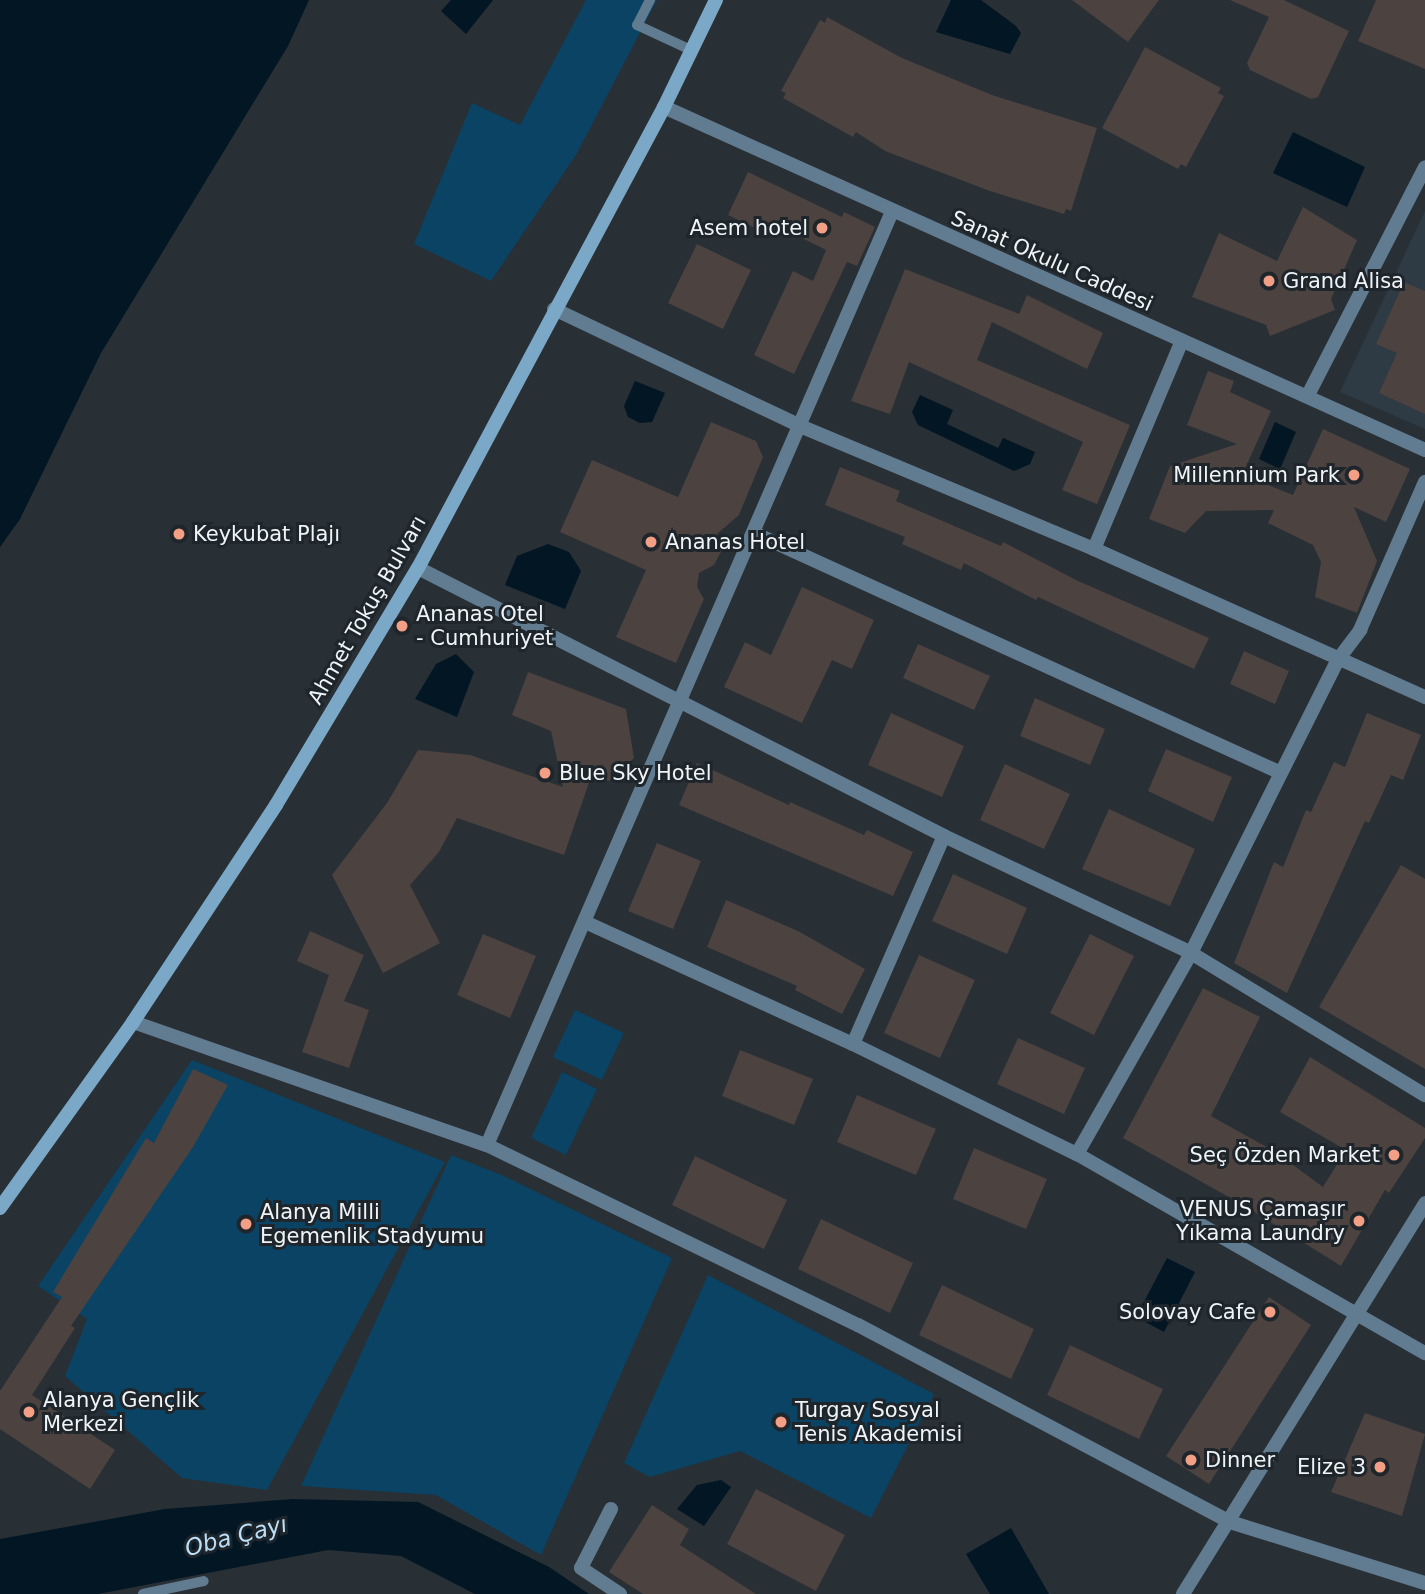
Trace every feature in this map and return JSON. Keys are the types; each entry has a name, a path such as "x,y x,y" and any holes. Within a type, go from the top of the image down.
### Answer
{"main road":[{"name":"Ahmet Tokuş Bulvarı","path":"0,1208 132,1022 276,805 418,568 664,107 716,0"}],"street":[{"name":"Sanat Okulu Caddesi","path":"664,107 1425,450"},
{"path":"1308,396 1425,167"},
{"path":"487,1145 892,212"},
{"path":"554,309 800,426 1094,549 1337,661 1425,697"},
{"path":"1094,549 1182,341"},
{"path":"1077,1154 1191,953 1279,772 1337,661 1360,630 1425,482"},
{"path":"754,533 1279,772"},
{"path":"418,568 944,836 1191,953 1425,1095"},
{"path":"853,1044 944,836"},
{"path":"585,922 853,1044 1077,1154 1425,1353"},
{"path":"132,1022 487,1145 858,1325 1230,1521 1425,1583"},
{"path":"1183,1594 1425,1203"},
{"path":"611,1508 581,1568 620,1594"}],"lane":[{"path":"650,0 637,25 691,50"},
{"path":"143,1594 204,1581"}],"shaded area":[{"path":"586,0 657,0 576,155 491,281 414,244 472,103 520,125"},
{"path":"1425,211 1425,429 1340,392"},
{"path":"575,1010 624,1033 602,1080 553,1057"},
{"name":"Alanya Milli Egemenlik Stadyumu","path":"192,1060 445,1162 267,1490 182,1478 65,1376 87,1319 38,1286"},
{"path":"562,1072 597,1089 566,1155 531,1138"},
{"path":"451,1155 504,1176 672,1258 541,1555 436,1495 301,1486"},
{"name":"Turgay Sosyal Tenis Akademisi","path":"708,1275 934,1394 871,1518 740,1451 650,1477 624,1463"}],"water":[{"path":"0,0 309,0 288,46 101,353 20,519 0,547"},
{"path":"451,0 493,0 466,34 441,11"},
{"path":"951,0 981,0 1016,26 1021,33 1010,54 936,32"},
{"path":"1293,132 1365,167 1347,207 1273,173"},
{"path":"635,381 665,393 652,422 640,423 628,417 624,406"},
{"path":"920,395 953,410 947,424 998,448 1003,438 1035,452 1030,464 1014,471 918,425 912,412"},
{"path":"1275,422 1296,432 1280,469 1259,459"},
{"path":"548,544 569,552 581,571 565,609 505,585 517,556"},
{"path":"456,654 474,672 457,717 415,699 436,664"},
{"path":"1167,1258 1195,1272 1164,1332 1136,1317"},
{"path":"721,1480 731,1487 704,1526 677,1509 697,1485"},
{"name":"Oba Çayı","path":"293,1499 418,1502 549,1567 589,1594 475,1594 401,1556 328,1550 98,1594 0,1594 0,1539 165,1509"},
{"path":"1011,1528 1049,1594 990,1594 966,1554"}],"building":[{"path":"1072,0 1159,0 1128,42"},
{"path":"1230,0 1284,0 1349,31 1318,97 1311,99 1250,70 1247,63 1269,17"},
{"path":"1376,0 1425,0 1425,69 1358,41"},
{"path":"827,17 902,58 992,95 1097,128 1071,211 1066,209 1064,214 987,190 885,151 856,132 853,137 783,98 786,93 781,91 820,20 825,23"},
{"path":"1145,47 1221,88 1218,93 1224,96 1186,167 1181,164 1178,169 1102,128"},
{"path":"748,172 842,217 844,212 875,227 857,266 847,262 794,374 754,355 793,271 813,281 826,250 780,227 775,238 728,215"},
{"name":"Grand Alisa","path":"1303,207 1357,240 1331,299 1335,310 1270,336 1266,325 1192,297 1219,233 1277,261"},
{"path":"697,244 751,270 723,329 668,303"},
{"path":"905,269 1019,314 1027,295 1103,333 1087,369 992,322 977,360 1130,425 1097,504 1062,490 1083,442 909,362 890,414 851,401"},
{"path":"1404,282 1425,291 1425,414 1379,393 1397,353 1376,344"},
{"path":"1208,371 1234,381 1230,392 1271,411 1244,471 1258,481 1293,495 1323,429 1410,469 1386,522 1354,507 1377,561 1357,613 1315,597 1321,562 1313,545 1268,523 1274,510 1206,511 1185,533 1149,519 1170,466 1237,444 1187,425"},
{"name":"Ananas Hotel","path":"711,422 756,441 763,457 739,515 717,534 722,550 714,565 699,573 697,587 704,599 676,663 616,637 646,570 560,532 592,460 678,497"},
{"path":"840,467 900,491 896,501 1001,546 1003,542 1078,581 1209,638 1194,669 1038,597 1036,600 964,563 961,570 902,544 905,537 825,505"},
{"path":"802,587 874,620 852,669 832,660 802,723 724,687 745,642 771,655"},
{"path":"918,644 990,676 974,710 903,678"},
{"path":"1244,651 1289,671 1275,704 1230,684"},
{"path":"528,672 626,709 634,758 609,781 591,777 564,855 457,818 439,852 410,885 440,943 383,973 332,875 387,803 418,750 470,755 563,787 551,731 512,715"},
{"path":"1035,698 1105,729 1090,765 1020,736"},
{"path":"891,713 964,746 942,797 868,765"},
{"path":"1367,713 1421,735 1403,780 1391,775 1369,823 1365,821 1287,993 1234,963 1274,862 1283,867 1306,810 1311,812 1334,762 1345,767"},
{"path":"1166,749 1232,777 1213,822 1148,791"},
{"path":"697,763 789,805 790,802 864,835 867,830 913,852 893,896 679,805"},
{"path":"1005,764 1070,794 1044,849 980,820"},
{"path":"1109,809 1195,849 1170,906 1082,869"},
{"path":"657,843 701,861 673,929 628,911"},
{"path":"1401,865 1425,879 1425,1069 1319,1007"},
{"path":"953,874 1027,908 1007,954 932,921"},
{"path":"726,900 798,931 865,969 842,1014 795,990 797,986 707,947"},
{"path":"310,931 364,955 344,1001 369,1010 349,1068 302,1052 329,975 297,961"},
{"path":"483,934 536,956 510,1018 457,995"},
{"path":"1090,934 1134,956 1094,1035 1050,1013"},
{"path":"919,955 975,980 940,1058 884,1033"},
{"path":"1203,988 1260,1017 1211,1116 1274,1151 1323,1187 1346,1150 1280,1112 1310,1057 1425,1128 1425,1138 1389,1193 1385,1190 1341,1266 1245,1206 1123,1138"},
{"path":"1018,1038 1085,1068 1064,1114 997,1084"},
{"path":"740,1050 813,1079 794,1125 722,1096"},
{"path":"193,1069 228,1085 193,1147 71,1326 75,1328 32,1395 115,1450 90,1489 0,1429 0,1391 62,1297 53,1292 146,1138 154,1143"},
{"path":"857,1095 936,1129 916,1175 837,1142"},
{"path":"974,1148 1047,1179 1026,1229 953,1199"},
{"path":"695,1156 787,1200 764,1249 672,1205"},
{"path":"821,1219 913,1263 890,1313 798,1269"},
{"path":"942,1285 1034,1329 1011,1379 919,1335"},
{"path":"1269,1297 1311,1325 1209,1484 1166,1456"},
{"path":"1070,1345 1163,1389 1139,1439 1047,1395"},
{"name":"Elize 3","path":"1365,1413 1425,1434 1402,1516 1331,1492"},
{"path":"756,1489 845,1535 816,1591 727,1544"},
{"path":"652,1505 689,1529 680,1545 756,1594 643,1594 609,1572"}],"place":[{"name":"Asem hotel","path":"822,228"},
{"name":"Grand Alisa","path":"1269,281"},
{"name":"Millennium Park","path":"1354,475"},
{"name":"Keykubat Plajı","path":"179,534"},
{"name":"Ananas Hotel","path":"651,542"},
{"name":"Ananas Otel - Cumhuriyet","path":"402,626"},
{"name":"Blue Sky Hotel","path":"545,773"},
{"name":"Seç Özden Market","path":"1394,1155"},
{"name":"VENUS Çamaşır Yıkama Laundry","path":"1359,1221"},
{"name":"Alanya Milli Egemenlik Stadyumu","path":"246,1224"},
{"name":"Solovay Cafe","path":"1270,1312"},
{"name":"Alanya Gençlik Merkezi","path":"29,1412"},
{"name":"Turgay Sosyal Tenis Akademisi","path":"781,1422"},
{"name":"Dinner","path":"1191,1460"},
{"name":"Elize 3","path":"1380,1467"}]}
